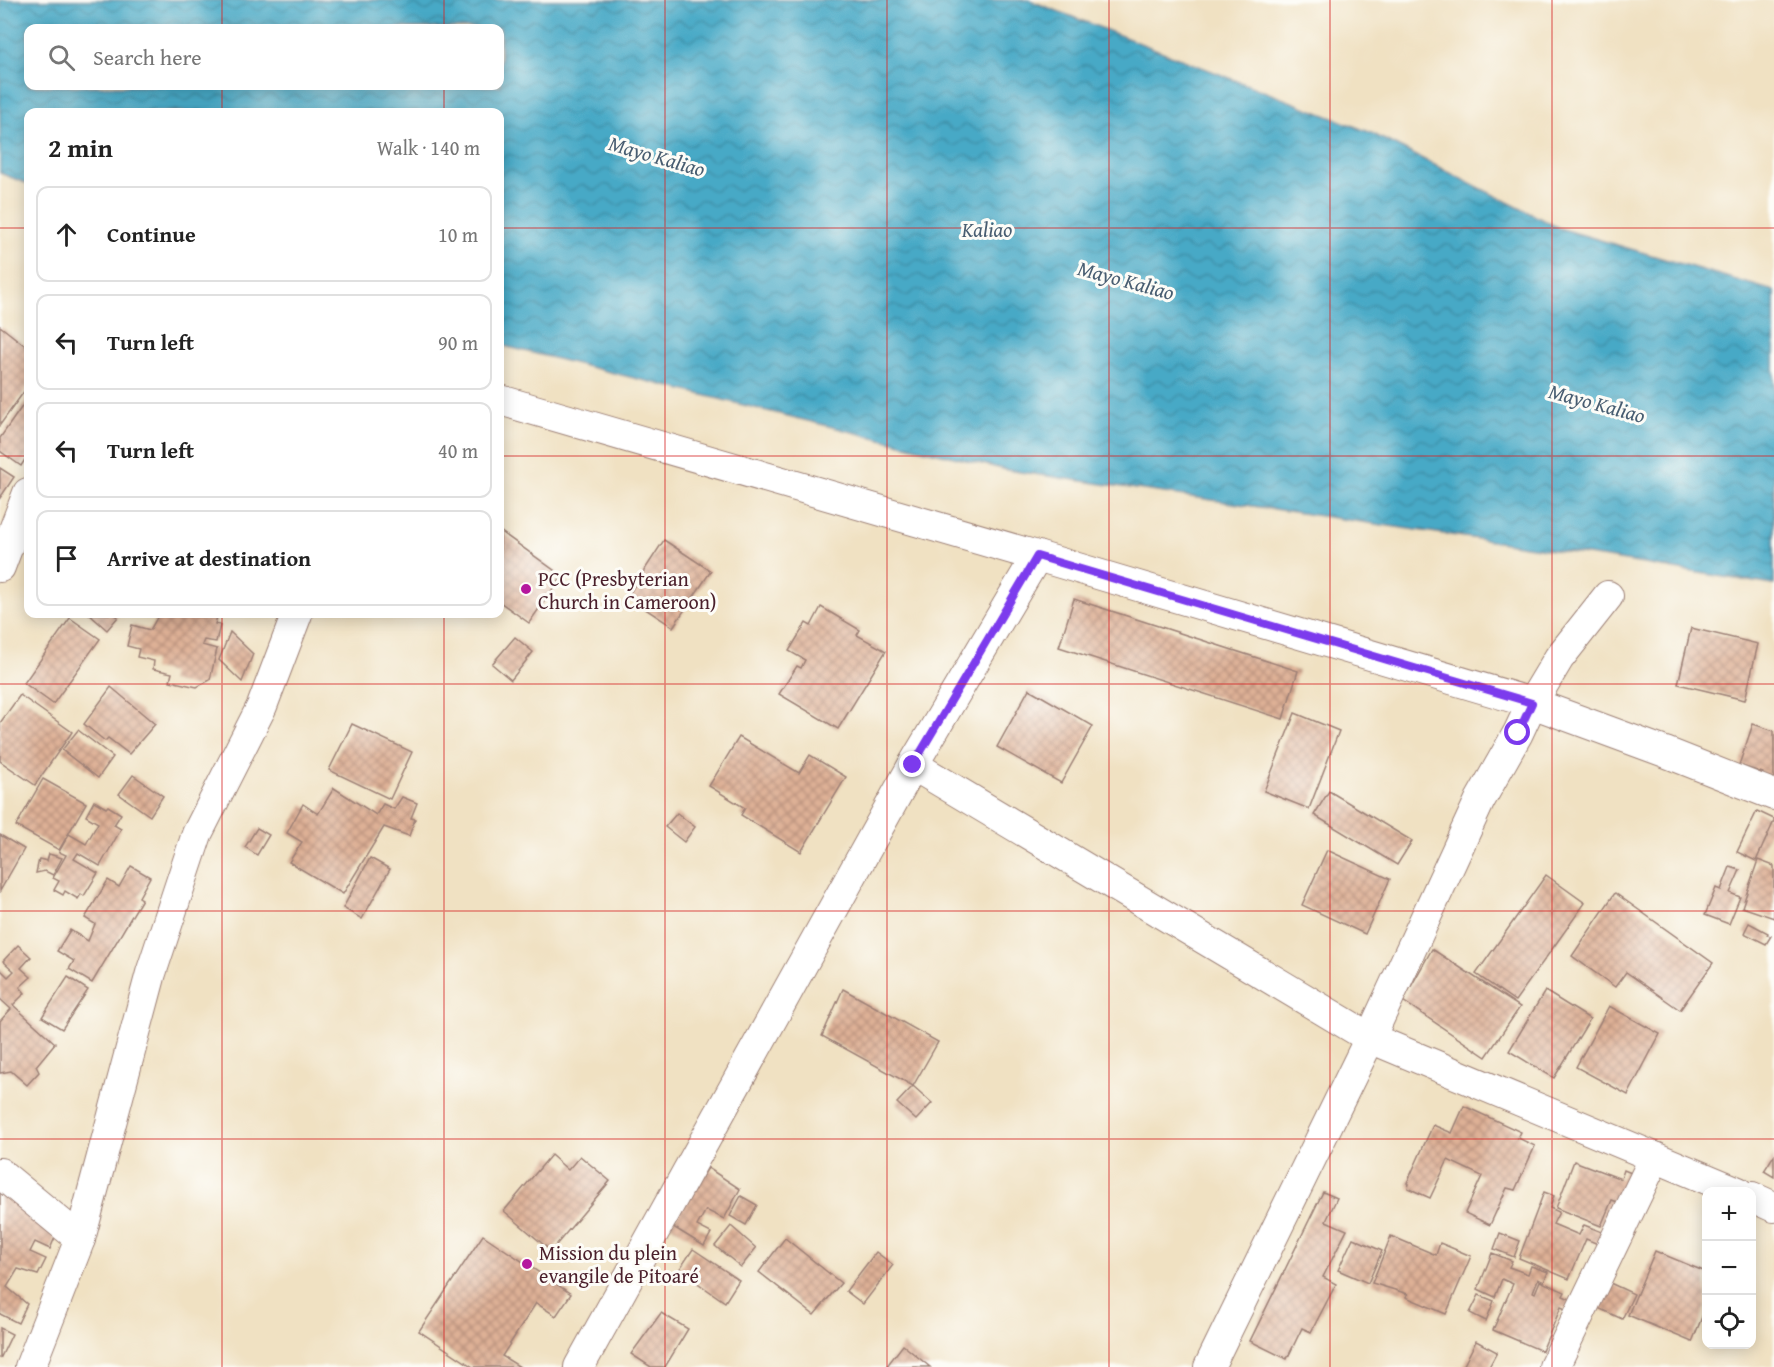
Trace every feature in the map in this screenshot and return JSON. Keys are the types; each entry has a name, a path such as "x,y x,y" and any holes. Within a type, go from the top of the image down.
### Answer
{"street":[{"path":"504,401 1532,703 1774,795"},
{"path":"0,567 24,504"},
{"path":"579,1367 913,765 1037,556"},
{"path":"1209,1367 1370,1038 1480,800 1559,658 1608,596"},
{"path":"30,1367 80,1239 151,973 189,855 197,834 262,706 295,618"},
{"path":"913,765 1370,1038 1728,1187"},
{"path":"1554,1367 1655,1157"},
{"path":"0,1173 80,1239"},
{"path":"1756,1199 1774,1207"}],"water":[{"name":"Kaliao","path":"0,0 1029,0 1369,132 1559,228 1774,291 1774,585 1601,557 1007,470 504,346 504,108 24,108 24,182 0,173"}],"building":[{"path":"0,326 24,345 24,392 0,425"},
{"path":"24,404 24,461 21,466 0,451 0,438"},
{"path":"0,468 14,477 0,498"},
{"name":"PCC (Presbyterian Church in Cameroon)","path":"504,534 562,576 529,623 504,605"},
{"path":"664,540 711,571 673,627 627,597"},
{"path":"1074,599 1298,671 1283,719 1059,647"},
{"path":"821,607 860,630 857,635 886,651 838,729 779,694 797,666 801,668 805,660 789,651 806,623 811,626"},
{"path":"70,618 100,639 53,704 24,683"},
{"path":"94,618 117,618 107,630"},
{"path":"157,618 217,618 215,624 220,625 216,642 204,640 202,645 217,649 210,680 197,687 170,681 172,673 153,669 154,661 137,657 139,649 127,646 132,625 150,630"},
{"path":"1691,628 1758,644 1745,700 1678,684"},
{"path":"230,632 253,654 242,682 219,660"},
{"path":"515,637 533,652 511,680 492,664"},
{"path":"111,687 155,724 129,754 108,738 105,741 84,724"},
{"path":"1029,689 1093,726 1061,783 997,747"},
{"path":"20,695 72,732 35,785 0,761 0,723"},
{"path":"1295,713 1339,731 1309,809 1264,791"},
{"path":"352,724 412,752 390,799 329,770"},
{"path":"1753,724 1774,731 1774,782 1762,778 1763,773 1739,765"},
{"path":"78,730 113,757 98,778 62,750"},
{"path":"739,737 799,773 810,755 846,777 801,852 741,815 745,808 709,786"},
{"path":"133,775 163,796 150,816 119,794"},
{"path":"43,779 86,803 59,850 16,826"},
{"path":"334,788 376,815 383,804 394,809 402,797 417,803 411,818 415,819 409,836 384,827 343,894 289,862 302,842 287,833 303,804 318,814"},
{"path":"1329,791 1412,841 1397,865 1314,815"},
{"path":"94,801 121,814 114,825 121,829 100,866 78,853 74,859 98,873 84,896 81,894 78,899 65,891 63,895 54,890 59,881 53,878 66,855 59,852 69,834 86,844 98,823 86,816"},
{"path":"1757,811 1774,821 1756,861 1737,852"},
{"path":"677,813 695,827 684,842 665,827"},
{"path":"257,828 269,835 257,855 245,847"},
{"path":"0,835 24,849 0,891"},
{"path":"1327,850 1390,879 1365,934 1302,905"},
{"path":"49,854 62,858 53,875 45,871 36,873 39,859 47,861"},
{"path":"370,858 390,869 362,919 343,908"},
{"path":"1758,860 1774,866 1774,918 1742,907"},
{"path":"131,866 150,877 139,897 142,899 92,983 69,969 74,961 57,951 70,930 88,941 95,924 85,918 108,880 119,887"},
{"path":"1730,867 1740,870 1730,893 1740,897 1729,924 1705,915 1716,888 1721,890"},
{"path":"1546,875 1585,903 1515,1001 1476,974"},
{"path":"1615,893 1713,963 1680,1010 1626,972 1615,987 1572,956"},
{"path":"1749,923 1771,936 1766,944 1744,933"},
{"path":"18,945 31,957 21,968 31,977 20,987 25,993 13,1005 55,1043 36,1066 39,1072 27,1085 11,1071 0,1073 0,1021 11,1009 0,999 0,969 8,977 14,971 3,961"},
{"path":"1432,949 1520,1007 1486,1057 1403,1001"},
{"path":"68,977 88,990 62,1029 42,1017"},
{"path":"843,989 938,1042 913,1086 822,1036"},
{"path":"1545,991 1590,1019 1554,1078 1509,1051"},
{"path":"1609,1006 1660,1034 1628,1095 1576,1067"},
{"path":"913,1086 932,1103 916,1120 897,1103"},
{"path":"1464,1106 1521,1132 1518,1138 1535,1146 1515,1190 1507,1188 1490,1225 1465,1213 1482,1176 1448,1160 1430,1198 1408,1188 1407,1183 1433,1125 1452,1133"},
{"path":"551,1155 568,1170 580,1156 610,1181 551,1251 504,1211"},
{"path":"1774,1155 1774,1177 1764,1171"},
{"path":"1574,1161 1621,1179 1624,1170 1636,1175 1623,1204 1612,1200 1601,1226 1556,1208"},
{"path":"708,1168 740,1189 724,1219 706,1210 697,1226 711,1233 704,1246 670,1225"},
{"path":"0,1188 56,1235 50,1249 35,1242 30,1252 46,1259 38,1275 18,1269 7,1287 27,1304 18,1323 0,1314"},
{"path":"1323,1192 1337,1198 1326,1221 1347,1230 1323,1277 1336,1284 1311,1332 1302,1328 1287,1359 1250,1341"},
{"path":"1544,1192 1554,1196 1550,1208 1559,1212 1553,1224 1579,1235 1584,1225 1602,1232 1598,1244 1586,1239 1569,1279 1519,1258"},
{"path":"741,1196 757,1205 746,1225 730,1216"},
{"path":"731,1226 756,1248 741,1267 715,1246"},
{"path":"1500,1233 1520,1241 1514,1257 1494,1249"},
{"path":"483,1235 571,1294 556,1316 536,1303 502,1356 520,1367 473,1367 419,1331"},
{"path":"1391,1236 1436,1255 1440,1243 1471,1256 1446,1314 1406,1297 1408,1294 1372,1283"},
{"path":"785,1238 841,1283 814,1315 759,1272"},
{"path":"1353,1238 1382,1251 1368,1283 1338,1270"},
{"path":"693,1249 739,1280 725,1302 679,1270"},
{"path":"1655,1251 1702,1270 1702,1317 1692,1342 1628,1315"},
{"path":"876,1252 893,1265 863,1304 846,1291"},
{"path":"1492,1253 1512,1261 1509,1267 1528,1274 1531,1266 1548,1272 1544,1282 1538,1279 1533,1292 1535,1293 1540,1281 1565,1292 1563,1296 1572,1300 1568,1310 1561,1307 1542,1351 1493,1330 1513,1284 1502,1279 1495,1297 1478,1289"},
{"path":"1610,1283 1634,1294 1622,1319 1598,1308"},
{"path":"1479,1295 1494,1301 1486,1321 1470,1313"},
{"path":"661,1313 688,1329 665,1367 651,1367 631,1354"},
{"path":"0,1328 12,1334 0,1359"},
{"path":"1476,1341 1497,1352 1489,1367 1463,1367"},
{"path":"903,1345 930,1367 886,1367"}],"place":[{"name":"PCC (Presbyterian Church in Cameroon)","path":"526,589"},
{"name":"Mission du plein evangile de Pitoaré","path":"527,1264"}],"route":[{"path":"913,765 1037,556 1532,703 1518,733"}],"water label":[{"name":"Mayo Kaliao","path":"657,156"},
{"name":"Mayo Kaliao","path":"1126,280"},
{"name":"Mayo Kaliao","path":"1597,403"}]}
